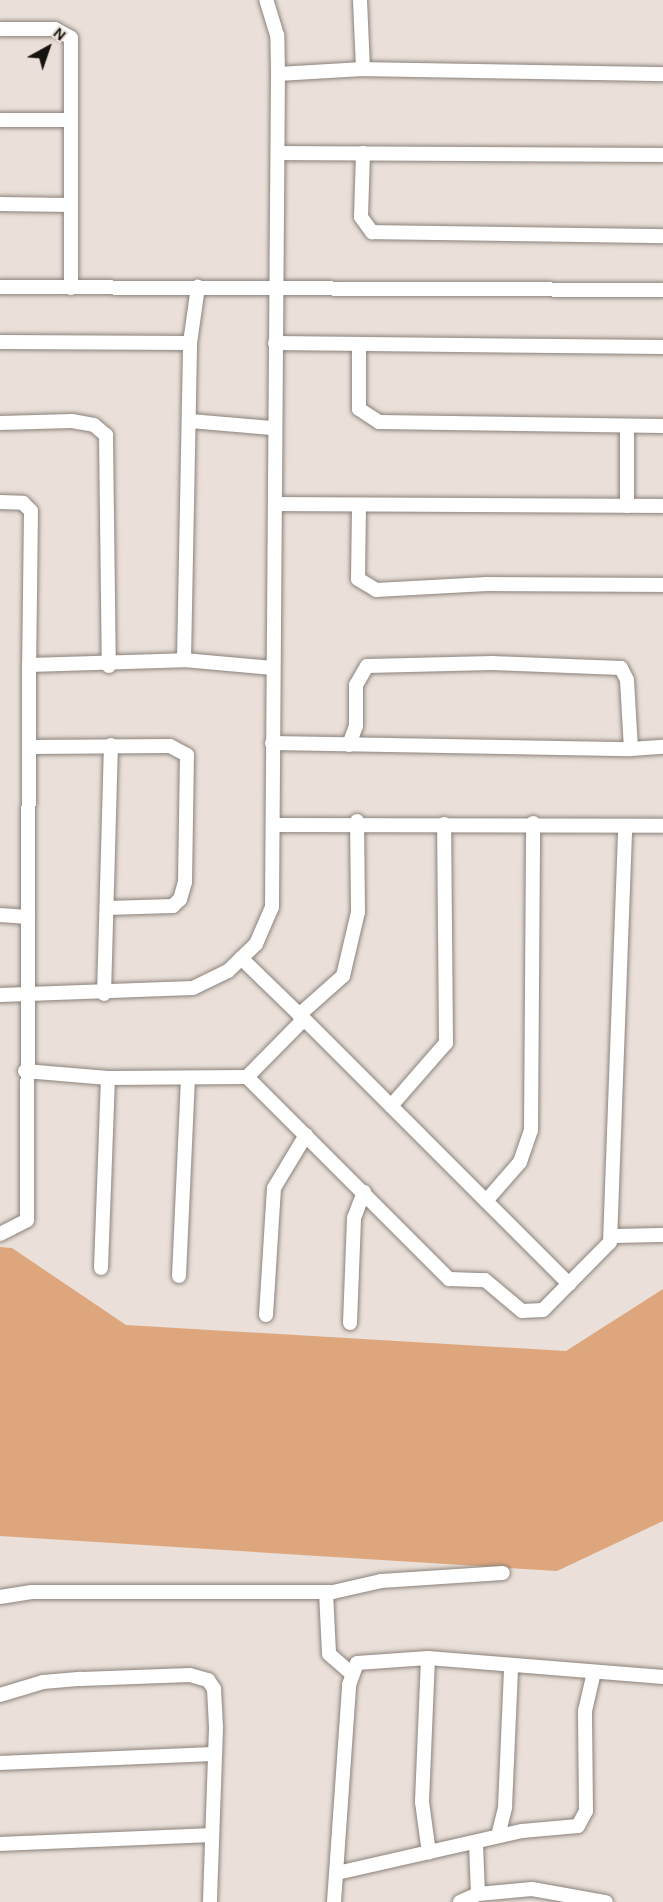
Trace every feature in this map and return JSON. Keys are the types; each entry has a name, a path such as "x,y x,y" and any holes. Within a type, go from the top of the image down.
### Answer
{"street":[{"path":"0,995 104,994 193,988 241,958 263,933 272,907 272,743 277,504 272,428 278,74 277,35 266,0"},
{"path":"360,0 363,69"},
{"path":"0,29 55,29 70,38 71,288"},
{"path":"278,74 363,69 663,74"},
{"path":"0,120 70,120"},
{"path":"278,153 663,155"},
{"path":"363,153 361,217 372,232 663,236"},
{"path":"0,204 69,206"},
{"path":"0,287 663,290"},
{"path":"184,660 190,343 198,287"},
{"path":"0,342 190,343"},
{"path":"274,343 663,347"},
{"path":"359,345 359,409 379,422 663,426"},
{"path":"0,423 72,421 94,425 106,435 110,666"},
{"path":"190,422 272,428"},
{"path":"627,426 627,506"},
{"path":"0,502 23,503 31,511 28,996 25,1071 27,1220 0,1234"},
{"path":"277,504 359,507 663,506"},
{"path":"359,507 358,579 376,590 487,584 663,585"},
{"path":"29,665 110,666 184,660 273,668"},
{"path":"349,745 356,726 356,685 367,666 492,663 621,668 627,680 631,748"},
{"path":"272,743 663,747"},
{"path":"28,747 111,745 183,751 188,760 188,807 180,900 173,906 106,908"},
{"path":"104,994 111,745"},
{"path":"273,825 357,821 663,826"},
{"path":"247,1077 302,1017 338,983 350,953 358,912 357,821"},
{"path":"392,1106 446,1043 444,824"},
{"path":"486,1201 520,1162 531,1130 533,824"},
{"path":"25,1071 108,1078 247,1077 452,1281 485,1280 522,1311 534,1314 552,1304 569,1284 600,1257 611,1236 608,1183 625,826"},
{"path":"0,915 28,917"},
{"path":"241,958 569,1284"},
{"path":"101,1268 108,1078"},
{"path":"179,1276 188,1078"},
{"path":"266,1315 274,1188 306,1135"},
{"path":"350,1323 354,1218 364,1192"},
{"path":"611,1236 660,1233"},
{"path":"0,1597 32,1592 326,1592 381,1581 503,1573"},
{"path":"326,1592 329,1654 351,1672"},
{"path":"428,1658 422,1802 429,1853"},
{"path":"333,1902 351,1672 363,1659 428,1658 511,1667 663,1677"},
{"path":"498,1836 505,1807 511,1667"},
{"path":"337,1873 476,1843 498,1836 578,1826 586,1811 585,1711 594,1672"},
{"path":"0,1695 44,1682 200,1676 214,1689 210,1902"},
{"path":"0,1763 212,1754"},
{"path":"0,1844 212,1835"},
{"path":"476,1843 478,1894"},
{"path":"460,1902 478,1894 532,1888 606,1902"}],"shaded area":[{"path":"0,1247 12,1248 126,1325 566,1351 663,1289 663,1521 557,1571 0,1536"}]}
